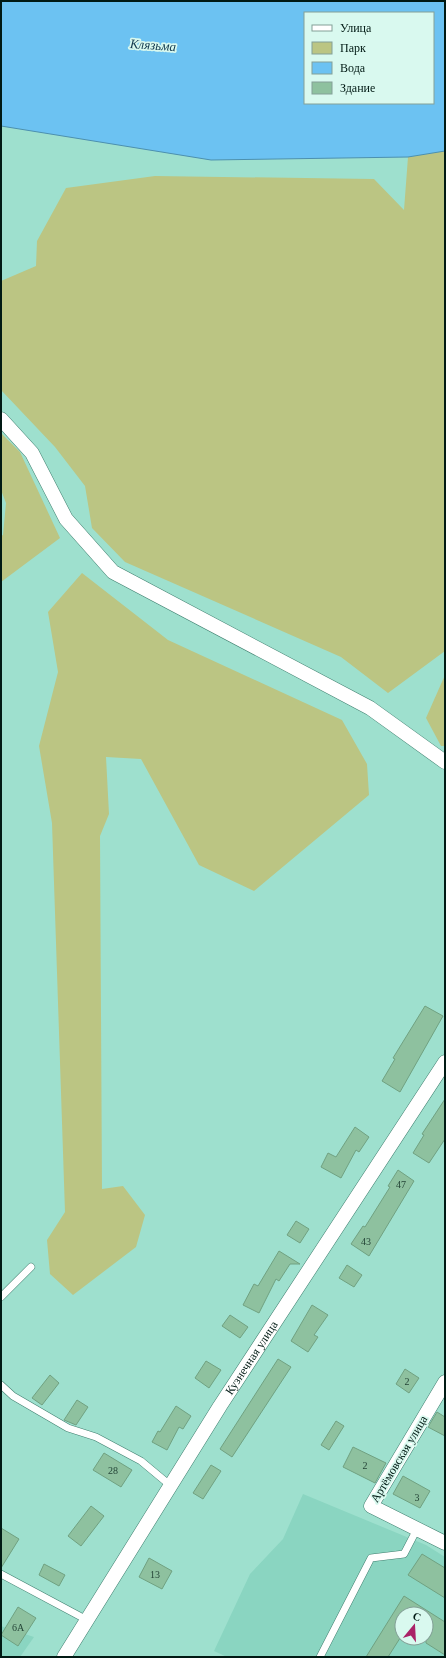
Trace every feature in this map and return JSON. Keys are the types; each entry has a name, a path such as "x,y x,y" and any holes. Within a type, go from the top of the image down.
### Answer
{"street":[{"path":"1,419 32,452 66,519 113,572 370,708 445,762"},
{"name":"Кузнечная улица","path":"64,1657 220,1406 445,1062"},
{"name":"Артёмовская улица","path":"445,1382 370,1506 445,1543"}],"lane":[{"path":"1,1297 31,1267"},
{"path":"1,1385 13,1396 68,1428 96,1438 141,1461 171,1486"},
{"path":"320,1657 371,1558 404,1554 417,1529"},
{"path":"1,1574 87,1620"}],"shaded area":[{"path":"303,1494 426,1545 445,1557 445,1657 227,1657 214,1651 250,1574 283,1539"},
{"path":"1,1626 34,1637 20,1657 1,1657"}],"green space":[{"path":"445,151 445,651 388,693 341,657 125,562 92,528 85,486 55,447 1,390 1,281 36,266 37,241 66,188 155,176 374,179 404,210 408,157"},
{"path":"1,433 20,452 60,538 1,582 1,536 3,535 6,503 1,490"},
{"path":"82,573 168,640 342,720 367,764 369,795 254,891 199,865 141,759 106,757 109,814 100,836 102,1189 123,1186 145,1215 136,1247 73,1295 50,1274 47,1240 65,1212 52,823 39,746 58,672 48,612"},
{"path":"445,675 445,746 441,746 426,718"}],"water":[{"name":"Клязьма","path":"1,1 445,1 445,151 408,157 211,160 1,126"}],"building":[{"path":"425,1006 443,1016 400,1092 382,1081 395,1059 393,1058"},
{"path":"445,1099 445,1139 429,1163 413,1153 424,1135 422,1134"},
{"path":"355,1127 369,1137 359,1152 356,1150 341,1178 321,1167 328,1153 336,1157"},
{"path":"398,1170 414,1181 369,1256 351,1244 363,1226 365,1227 390,1187 388,1186"},
{"path":"296,1221 309,1229 300,1243 287,1235"},
{"path":"279,1251 300,1264 290,1264 279,1281 276,1279 259,1313 243,1305 254,1284 258,1286"},
{"path":"347,1265 362,1275 354,1287 339,1278"},
{"path":"312,1305 328,1315 314,1335 318,1337 308,1352 291,1341"},
{"path":"230,1315 248,1327 240,1338 222,1326"},
{"path":"278,1359 291,1367 232,1457 220,1449"},
{"path":"206,1361 221,1370 209,1388 195,1378"},
{"path":"405,1369 419,1378 409,1393 396,1384"},
{"path":"50,1375 59,1383 42,1405 32,1398"},
{"path":"77,1400 88,1407 76,1425 64,1420"},
{"path":"176,1406 191,1416 183,1429 179,1427 167,1450 152,1442"},
{"path":"437,1412 445,1417 445,1436 428,1427"},
{"path":"336,1421 344,1426 329,1450 321,1445"},
{"path":"353,1447 386,1463 375,1483 343,1467"},
{"path":"104,1453 132,1470 121,1487 93,1470"},
{"path":"211,1465 221,1471 203,1499 193,1493"},
{"path":"403,1476 430,1491 420,1508 393,1494"},
{"path":"91,1506 104,1516 81,1546 68,1536"},
{"path":"1,1528 19,1539 1,1568"},
{"path":"422,1554 445,1568 445,1598 408,1575"},
{"path":"149,1558 172,1571 162,1589 139,1577"},
{"path":"44,1564 65,1575 59,1586 39,1575"},
{"path":"404,1596 420,1606 398,1606"},
{"path":"18,1607 36,1618 18,1646 1,1635"},
{"path":"394,1612 395,1646 388,1657 366,1657"},
{"path":"434,1615 445,1622 445,1655 431,1646 434,1646"}]}
